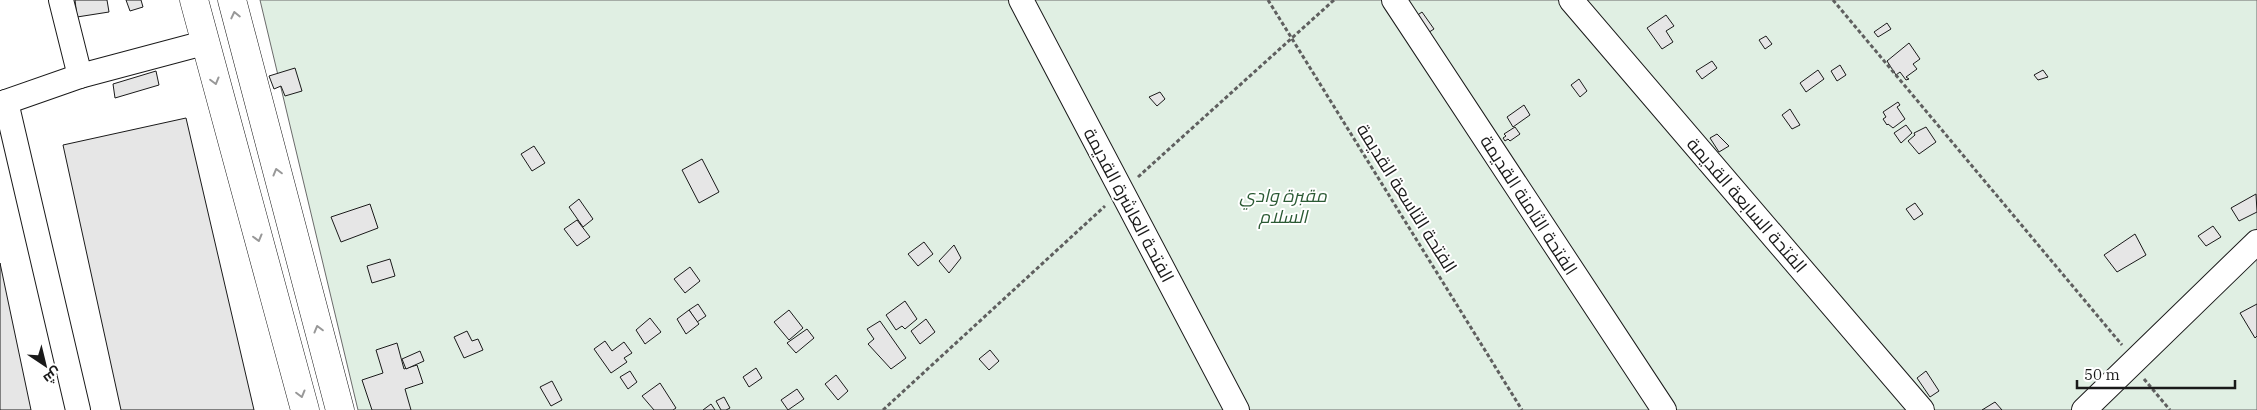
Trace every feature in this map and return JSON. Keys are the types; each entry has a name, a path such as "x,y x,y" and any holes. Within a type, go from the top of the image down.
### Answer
{"main road":[{"path":"194,0 204,43 305,410"},
{"path":"232,0 340,410"}],"street":[{"path":"61,0 80,76"},
{"name":"الفتحة العاشرة القديمة","path":"1020,0 1237,410"},
{"name":"الفتحة الثامنة القديمة","path":"1394,0 1664,410"},
{"name":"الفتحة السابعة القديمة","path":"1571,0 1922,410"},
{"path":"78,410 3,103 80,76 204,43"},
{"path":"2084,410 2257,242"}],"path":[{"name":"الفتحة التاسعة القديمة","path":"1268,0 1522,410"},
{"path":"1833,0 2134,359 2132,365 2170,410"}],"green space":[{"name":"مقبرة وادي السلام","path":"260,0 2257,0 2257,410 358,410"}],"building":[{"path":"75,0 107,0 109,12 77,17"},
{"path":"126,0 141,0 143,7 130,11"},
{"path":"1422,12 1434,29 1420,38 1409,21"},
{"path":"1666,15 1674,26 1666,31 1673,42 1662,49 1647,28"},
{"path":"1887,23 1891,29 1878,37 1874,32"},
{"path":"1766,36 1772,44 1765,49 1759,40"},
{"path":"1909,43 1920,59 1913,64 1917,69 1906,77 1909,79 1906,80 1900,72 1896,75 1887,61"},
{"path":"1712,61 1717,68 1702,79 1696,71"},
{"path":"1840,65 1846,75 1837,81 1831,71"},
{"path":"295,68 302,91 285,96 281,86 274,89 269,76"},
{"path":"1818,70 1824,79 1806,92 1800,83"},
{"path":"2043,70 2048,77 2038,80 2034,75"},
{"path":"156,71 159,85 115,98 113,84"},
{"path":"1579,79 1587,91 1580,97 1571,85"},
{"path":"1160,92 1165,99 1157,106 1149,97"},
{"path":"1898,102 1900,105 1897,107 1905,119 1893,128 1887,125 1883,119 1886,117 1883,112"},
{"path":"1524,105 1530,115 1513,127 1507,117"},
{"path":"1790,109 1800,125 1792,129 1782,115"},
{"path":"186,118 254,410 121,410 63,145"},
{"path":"1906,125 1912,133 1901,143 1894,133"},
{"path":"1515,127 1520,134 1510,141 1508,139 1505,141 1503,138 1506,136 1504,134"},
{"path":"1926,127 1936,142 1919,154 1908,141 1915,135 1914,133"},
{"path":"1717,134 1729,146 1719,152 1710,138"},
{"path":"534,146 545,163 532,171 521,154"},
{"path":"702,159 719,192 699,203 682,170"},
{"path":"2256,194 2257,212 2239,221 2231,208"},
{"path":"579,199 593,219 583,227 569,207"},
{"path":"1915,203 1923,214 1914,220 1906,209"},
{"path":"370,204 378,228 341,242 331,217"},
{"path":"577,220 590,237 577,246 564,229"},
{"path":"2213,226 2221,237 2206,246 2198,236"},
{"path":"2135,234 2146,255 2117,272 2104,255"},
{"path":"924,242 933,254 918,266 908,254"},
{"path":"954,245 961,258 949,273 939,261"},
{"path":"390,259 395,276 372,283 367,266"},
{"path":"0,263 31,410 0,410"},
{"path":"690,267 700,281 685,293 674,279"},
{"path":"905,301 917,319 905,329 902,326 896,330 886,315"},
{"path":"698,304 706,316 697,322 689,310"},
{"path":"2257,304 2257,336 2255,338 2240,313"},
{"path":"689,310 699,324 686,334 677,319"},
{"path":"789,310 803,328 789,340 774,322"},
{"path":"650,318 661,332 645,344 636,330"},
{"path":"926,319 935,332 920,344 911,331"},
{"path":"880,321 906,358 891,369 868,344 874,339 867,329"},
{"path":"807,329 814,338 796,353 787,343"},
{"path":"467,331 472,341 478,339 483,350 464,358 454,337"},
{"path":"605,341 612,351 624,342 632,353 624,358 627,362 611,373 594,349"},
{"path":"397,343 404,369 417,365 423,383 405,389 411,410 372,410 362,380 383,373 376,350"},
{"path":"990,350 999,361 989,370 979,359"},
{"path":"420,351 424,361 406,369 402,359"},
{"path":"756,368 762,378 749,387 743,377"},
{"path":"630,371 637,382 628,389 620,377"},
{"path":"1926,371 1939,391 1930,397 1917,378"},
{"path":"836,375 848,391 838,400 825,384"},
{"path":"552,381 562,400 551,406 540,387"},
{"path":"660,383 676,408 673,410 654,410 642,396"},
{"path":"797,389 804,399 788,410 781,400"},
{"path":"724,397 730,408 721,410 716,401"},
{"path":"1995,402 2002,410 1982,410"},
{"path":"711,404 715,410 703,410"}]}
